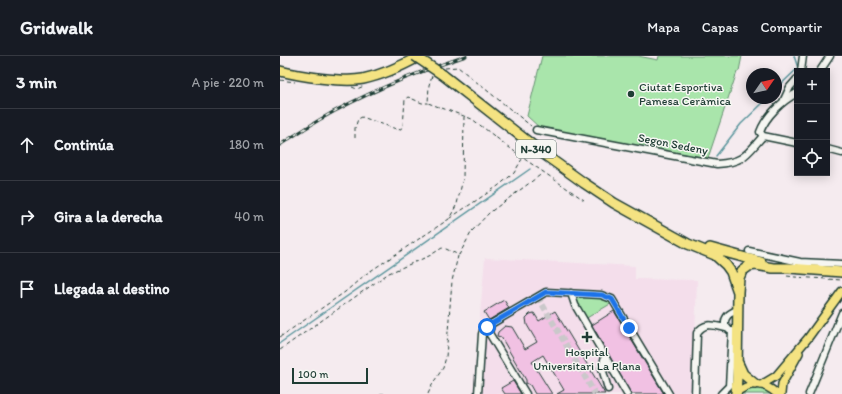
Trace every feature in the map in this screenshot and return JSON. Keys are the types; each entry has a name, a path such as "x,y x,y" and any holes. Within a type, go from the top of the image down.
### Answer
{"highway":[{"name":"N-340","path":"415,56 443,75 545,155 584,183 635,215 675,235 716,250 789,268 842,272"},
{"path":"280,71 338,80 361,80 383,74 420,56"},
{"path":"675,235 688,244 721,259 730,272 738,292"},
{"path":"736,394 737,360 732,332 737,310 739,278 742,271 749,266 756,265 773,268 789,268"},
{"path":"737,360 743,374 758,384"}],"main road":[{"path":"736,394 748,385 758,384 776,376 808,338 842,291"},
{"path":"781,394 782,384 808,338"},
{"path":"758,384 769,388 777,394"}],"street":[{"path":"801,68 803,56"},
{"path":"822,68 830,56"},
{"path":"782,103 794,82"},
{"path":"782,103 794,95"},
{"path":"781,104 762,124 760,132 763,136 794,142"},
{"name":"Segon Sedeny","path":"536,130 717,164 732,163 743,158 763,136"},
{"path":"830,150 842,153"},
{"path":"749,251 800,262 842,264"},
{"path":"526,394 489,333 491,324 546,292 602,295 612,299 669,394"},
{"path":"571,294 575,305 627,394"},
{"path":"721,394 729,386 732,332 724,322 730,313 737,310"},
{"path":"809,394 842,313"},
{"path":"694,394 697,333 701,327 708,325 732,332"},
{"path":"478,394 482,330 487,327 490,328"},
{"path":"605,356 602,368 608,388"}],"path":[{"path":"355,138 355,128 358,119 362,117 399,130 403,127 405,99 408,97 422,103 428,103"},
{"path":"449,218 457,204 463,178 464,116"},
{"path":"280,337 346,292 366,274 498,186 514,173 523,158"},
{"path":"428,394 443,368 446,357 452,281 458,255 472,231 490,213 544,172"},
{"path":"280,350 394,271 429,256 442,248 458,255"},
{"path":"782,275 842,280"},
{"path":"380,394 386,394"}],"shaded area":[{"name":"Hospital Universitari La Plana","path":"485,258 635,266 635,279 697,280 693,394 473,394"}],"green space":[{"name":"Ciutat Esportiva Pamesa Ceràmica","path":"542,56 638,56 658,60 659,56 742,56 739,71 737,72 708,158 541,129 527,116"},
{"path":"579,295 609,299 612,303 585,319 578,305 577,298"},
{"path":"751,387 757,387 772,394 739,394"}],"building":[{"path":"504,300 509,308 489,320 484,312"},
{"path":"555,311 605,394 557,394 564,390 543,355 532,362 552,394 535,394 530,385 526,383 526,380 501,337 497,336 498,332 505,326 512,327 525,349 537,342 527,325 526,318 530,314 534,313 539,321"},
{"path":"614,311 664,394 631,394 592,325"},
{"path":"513,381 521,394 505,394 501,388"}],"waterway":[{"path":"782,83 798,68 794,56"},
{"path":"716,156 741,124 762,104"},
{"path":"280,343 530,169"}],"tunnel":[{"path":"538,297 595,394"}],"railway":[{"path":"280,145 336,110 372,92 428,69 466,56"}],"place":[{"name":"Ciutat Esportiva Pamesa Ceràmica","path":"631,94"},
{"name":"Hospital Universitari La Plana","path":"587,337"}],"route":[{"path":"487,327 490,328 491,324 546,292 602,295 612,299 629,328"}]}
